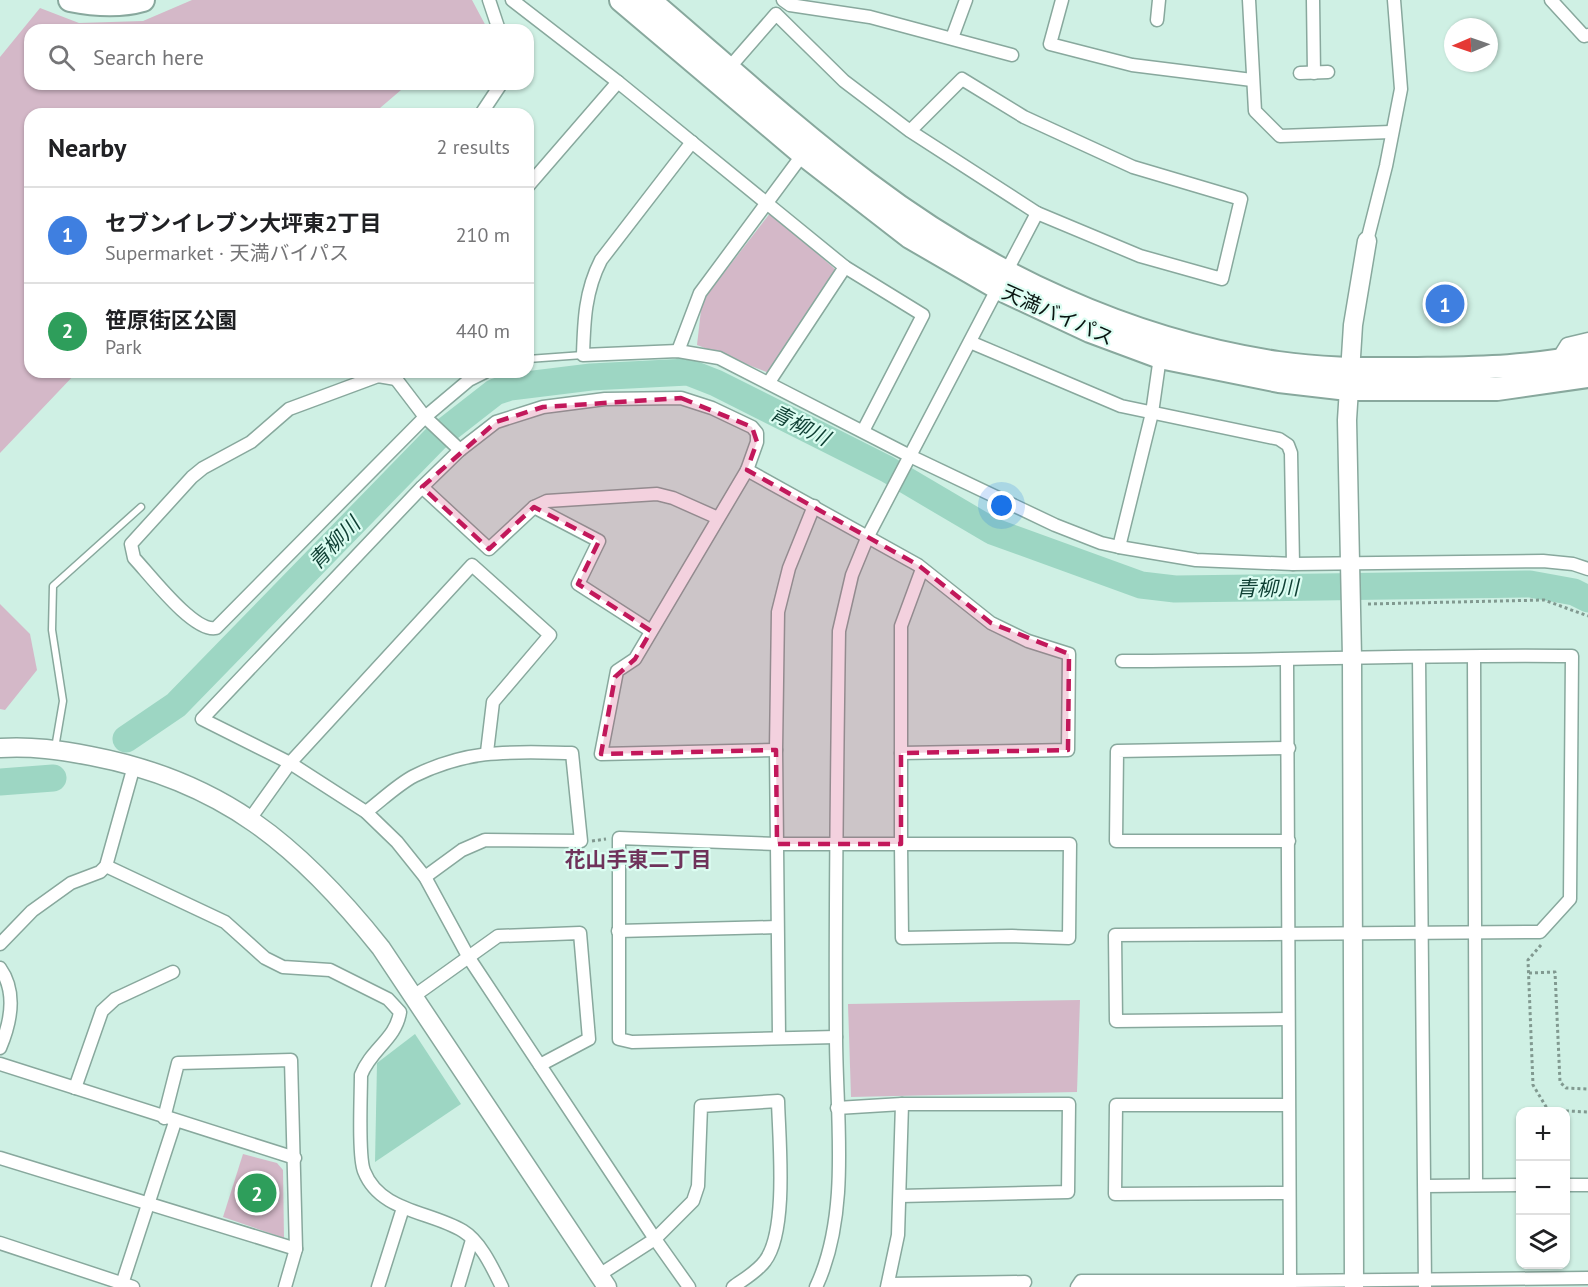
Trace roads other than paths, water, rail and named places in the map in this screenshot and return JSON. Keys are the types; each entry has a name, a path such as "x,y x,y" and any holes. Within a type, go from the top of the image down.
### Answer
{"highway":[{"path":"70,0 90,4 128,4 143,0"},
{"name":"天満バイパス","path":"621,0 803,154 910,237 1002,281 1090,331 1160,357 1279,381 1349,379 1501,368 1561,361 1588,355"},
{"name":"天満バイパス","path":"649,0 867,183 1002,281 1161,337 1349,379 1497,389 1588,376"}],"street":[{"path":"489,0 497,24"},
{"path":"512,0 618,82 845,267 923,315 862,431"},
{"path":"783,0 790,5 870,17 1012,55"},
{"path":"952,38 966,0"},
{"path":"1062,0 1050,44 1132,65 1252,80"},
{"path":"1157,20 1159,0"},
{"path":"1249,0 1255,111 1280,136 1391,132"},
{"path":"1313,0 1314,73"},
{"path":"1354,1283 1352,657 1348,568 1349,379 1366,242 1386,166 1401,88 1394,0"},
{"path":"1551,0 1584,36 1588,35"},
{"path":"729,68 776,14 844,81 910,131 1037,213 1140,256 1222,279 1241,199 1133,167 1024,117 962,79 910,131"},
{"path":"1300,73 1328,72"},
{"path":"534,179 618,82"},
{"path":"485,108 497,90"},
{"path":"692,142 602,260 592,277 585,306 583,355 678,351 719,358 910,456 1064,529 1119,547 1196,560 1348,568 1543,561 1587,567"},
{"path":"678,351 700,294 803,154"},
{"path":"816,1287 828,1261 837,1197 839,631 852,575 868,536 1037,213"},
{"path":"769,382 845,267"},
{"path":"1561,361 1562,352 1567,344 1588,339"},
{"path":"970,342 1121,406 1268,435 1288,445 1291,453 1293,564"},
{"path":"1119,547 1152,412 1160,357"},
{"path":"373,378 289,409 251,442 203,468 131,544 134,558 196,624 211,629 216,628 425,417 473,378"},
{"path":"397,378 425,417 460,450"},
{"path":"689,1287 469,958 425,877 397,843 366,812 290,764 202,719 422,487 460,450 496,422 543,407 605,399 681,398 712,408 752,427 757,433 757,442 747,470 635,659 617,671 601,754 776,750"},
{"path":"747,470 868,536 922,569 991,623 1028,641 1069,654 1068,750 901,753"},
{"path":"422,487 489,549 534,507 556,500 657,494 673,498 718,518"},
{"path":"778,1037 776,750 778,612 789,568 814,506"},
{"path":"534,507 599,541 578,584 651,631"},
{"path":"250,819 290,764 472,565 550,635 492,702 488,752"},
{"path":"836,1037 632,1042 619,1039 619,838 777,844 837,842 902,844 1070,844 1069,938 1012,936 902,938 902,844 901,753 901,626 922,569"},
{"path":"1122,661 1287,661 1352,657 1572,656 1570,899 1540,932 1475,931 1352,935 1115,934 1116,1020 1287,1019"},
{"path":"1419,657 1425,1283"},
{"path":"1474,657 1476,1185"},
{"path":"1287,661 1290,1284"},
{"path":"0,748 55,748 134,766 194,787 223,801 291,851 343,902 381,948 603,1281 655,1239 693,1201 698,1186 701,1106 778,1101 780,1199 773,1245 766,1260 733,1287"},
{"path":"1289,748 1117,751 1116,841 1289,841"},
{"path":"366,812 413,777 452,760 488,752 572,753 581,842 485,840 462,850 425,877"},
{"path":"0,944 40,906 71,883 100,872 106,866 134,766"},
{"path":"106,866 225,922 265,958 283,967 330,970 388,999 400,1012 398,1026 366,1062 361,1075 363,1169 380,1194 403,1208 464,1232 487,1258 502,1287"},
{"path":"618,931 777,927"},
{"path":"414,996 498,936 580,933 589,1039 540,1065"},
{"path":"0,968 7,978 12,998 5,1035 0,1048"},
{"path":"75,1088 102,1011 115,999 173,972"},
{"path":"0,1243 125,1286 149,1203 169,1120 178,1063 291,1060 296,1249 285,1287"},
{"path":"0,1064 169,1120 295,1158"},
{"path":"837,1108 902,1104 1069,1104 1068,1192 900,1196"},
{"path":"902,1104 898,1235 887,1285 1025,1282 1022,1287"},
{"path":"1288,1105 1116,1105 1115,1194 1288,1193"},
{"path":"0,1158 296,1249"},
{"path":"1425,1186 1516,1185"},
{"path":"1570,1185 1588,1185"},
{"path":"378,1287 403,1208"},
{"path":"458,1287 472,1240"},
{"path":"1077,1287 1081,1281 1290,1284 1588,1278"}],"lane":[{"path":"534,359 583,355"},
{"path":"55,748 63,700 52,630 53,585 141,507"}],"waterway":[{"name":"青柳川","path":"126,739 176,705 436,438 495,392 510,387 591,377 688,372 716,383 887,469 992,531 1141,585 1175,589 1530,584 1574,592 1588,599"},
{"name":"青柳川","path":"0,782 53,778"}],"place":[{"name":"セブンイレブン大坪東2丁目","path":"1445,304"},
{"name":"笹原街区公園","path":"257,1193"}],"district":[{"name":"花山手東二丁目","path":"638,859"}]}
